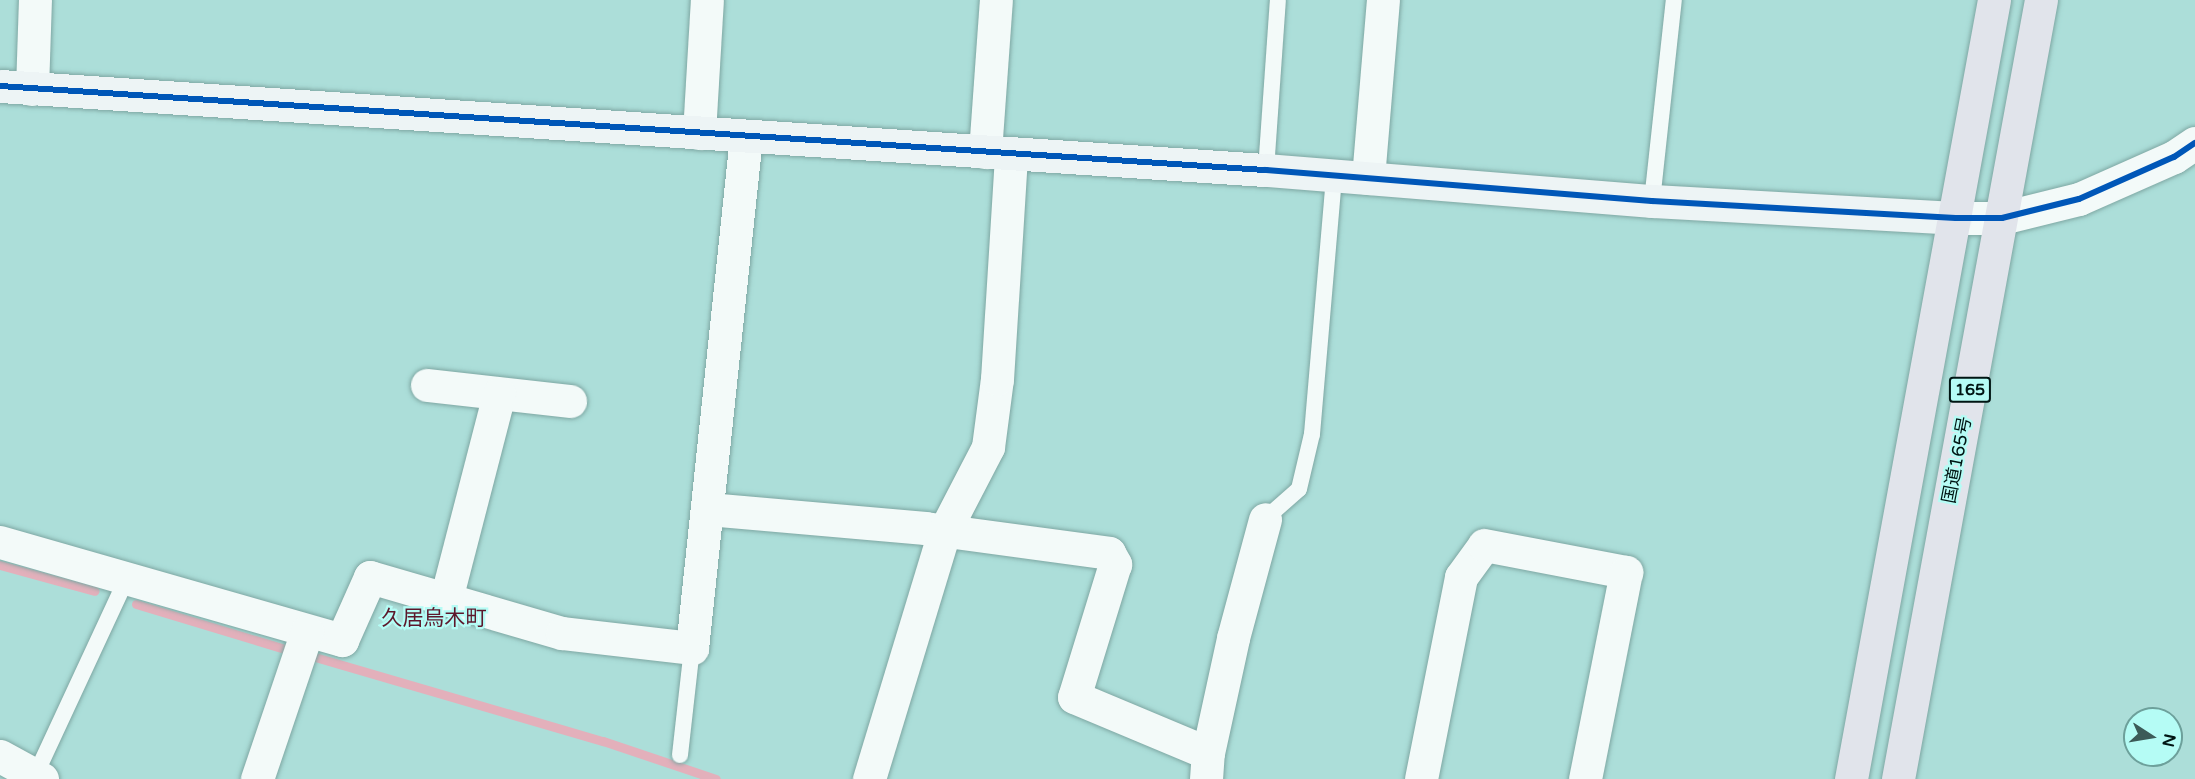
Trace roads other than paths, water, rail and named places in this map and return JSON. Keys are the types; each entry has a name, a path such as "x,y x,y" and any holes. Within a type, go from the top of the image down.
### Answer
{"highway":[{"name":"165","path":"1851,779 1956,218 1994,0"},
{"name":"国道165号","path":"1898,779 2041,0"}],"street":[{"path":"35,0 16,87 1266,170 1652,201 1956,218 2002,218 2079,199 2174,157 2195,143"},
{"path":"699,132 707,0"},
{"path":"869,779 944,532 990,439 998,153 996,0"},
{"path":"1368,178 1383,0"},
{"path":"0,542 342,640 370,577 562,633 692,648 746,137"},
{"path":"427,385 570,401"},
{"path":"446,599 500,394"},
{"path":"708,509 926,528 1109,553 1115,564 1074,697 1207,766 1265,519"},
{"path":"1421,779 1461,577 1484,545 1626,572 1585,779"},
{"path":"257,779 307,631"},
{"path":"0,756 38,777"}],"lane":[{"path":"1266,170 1278,0"},
{"path":"1652,201 1674,0"},
{"path":"1265,519 1299,489 1312,434 1334,176"},
{"path":"38,777 127,578"},
{"path":"680,755 692,648"}],"waterway":[{"path":"0,565 95,591"},
{"path":"136,604 285,649"},
{"path":"315,657 603,741 716,779"}],"district":[{"name":"久居烏木町","path":"434,619"}]}
